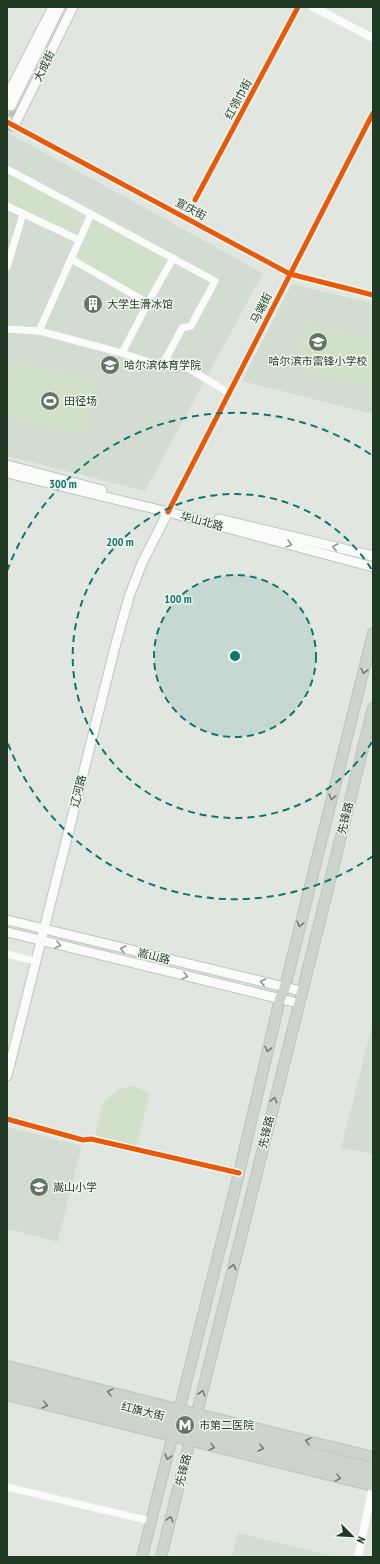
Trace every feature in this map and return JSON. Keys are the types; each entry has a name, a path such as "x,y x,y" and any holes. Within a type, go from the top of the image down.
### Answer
{"main road":[{"name":"大成街","path":"7,96 53,7"},
{"name":"大成街","path":"60,7 13,106 68,7"},
{"name":"大成街","path":"9,123 73,7"},
{"name":"华山北路","path":"7,465 373,567"},
{"name":"华山北路","path":"7,473 373,556"},
{"name":"辽河路","path":"7,1058 129,596 142,563 167,510"},
{"name":"先锋路","path":"142,1557 239,1173 280,999 285,987 373,634"},
{"name":"先锋路","path":"161,1557 298,1003 373,708"},
{"name":"嵩山路","path":"7,920 301,991"},
{"name":"嵩山路","path":"7,932 298,1003"},
{"name":"辽河路","path":"7,1076 33,960"},
{"name":"红旗大街","path":"7,1366 176,1423 373,1486"},
{"name":"红旗大街","path":"7,1376 373,1476"},
{"name":"红旗大街","path":"7,1386 176,1423"},
{"name":"红旗大街","path":"7,1395 176,1423"},
{"name":"红旗大街","path":"194,1428 373,1457"},
{"name":"红旗大街","path":"194,1428 373,1468"}],"street":[{"name":"红领巾街","path":"194,200 298,7"},
{"path":"313,7 373,38"},
{"name":"马端街","path":"167,510 373,114"},
{"name":"宣庆街","path":"9,123 290,274 373,295"},
{"path":"7,169 215,281 191,326 182,328 162,366 122,353 39,331 7,329"},
{"path":"7,206 79,240"},
{"path":"7,267 23,214"},
{"path":"39,331 91,214"},
{"path":"122,353 173,258"},
{"path":"71,259 148,303"},
{"path":"165,360 191,370 229,393"},
{"path":"7,954 33,960"},
{"path":"7,1119 84,1140 91,1140 239,1173"},
{"path":"358,1557 373,1486"},
{"path":"7,1487 150,1521"}],"shaded area":[{"name":"哈尔滨体育学院","path":"7,132 263,273 145,491 7,456"},
{"name":"哈尔滨市雷锋小学校","path":"292,284 373,303 373,414 242,381"},
{"path":"373,1022 373,1154 341,1148"},
{"name":"嵩山小学","path":"7,1127 82,1146 58,1242 7,1229"},
{"path":"238,1533 337,1557 232,1557"}],"green space":[{"path":"7,171 85,213 75,234 7,201"},
{"path":"93,219 173,263 153,299 73,256"},
{"path":"304,324 373,340 373,387 294,368"},
{"name":"田径场","path":"13,361 98,382 84,435 7,415 7,387"},
{"path":"133,1086 150,1093 136,1147 95,1138 103,1103 118,1089"}],"tunnel":[{"path":"7,130 16,107"}],"cycle path":[{"path":"195,200 298,7"},
{"path":"168,512 373,113"},
{"path":"7,122 290,274 373,295"},
{"path":"7,1119 83,1140 91,1139 239,1173"}],"place":[{"name":"大学生滑冰馆","path":"93,304"},
{"name":"哈尔滨市雷锋小学校","path":"318,342"},
{"name":"哈尔滨体育学院","path":"110,365"},
{"name":"田径场","path":"50,401"},
{"name":"嵩山小学","path":"39,1187"},
{"name":"市第二医院","path":"185,1425"}]}
